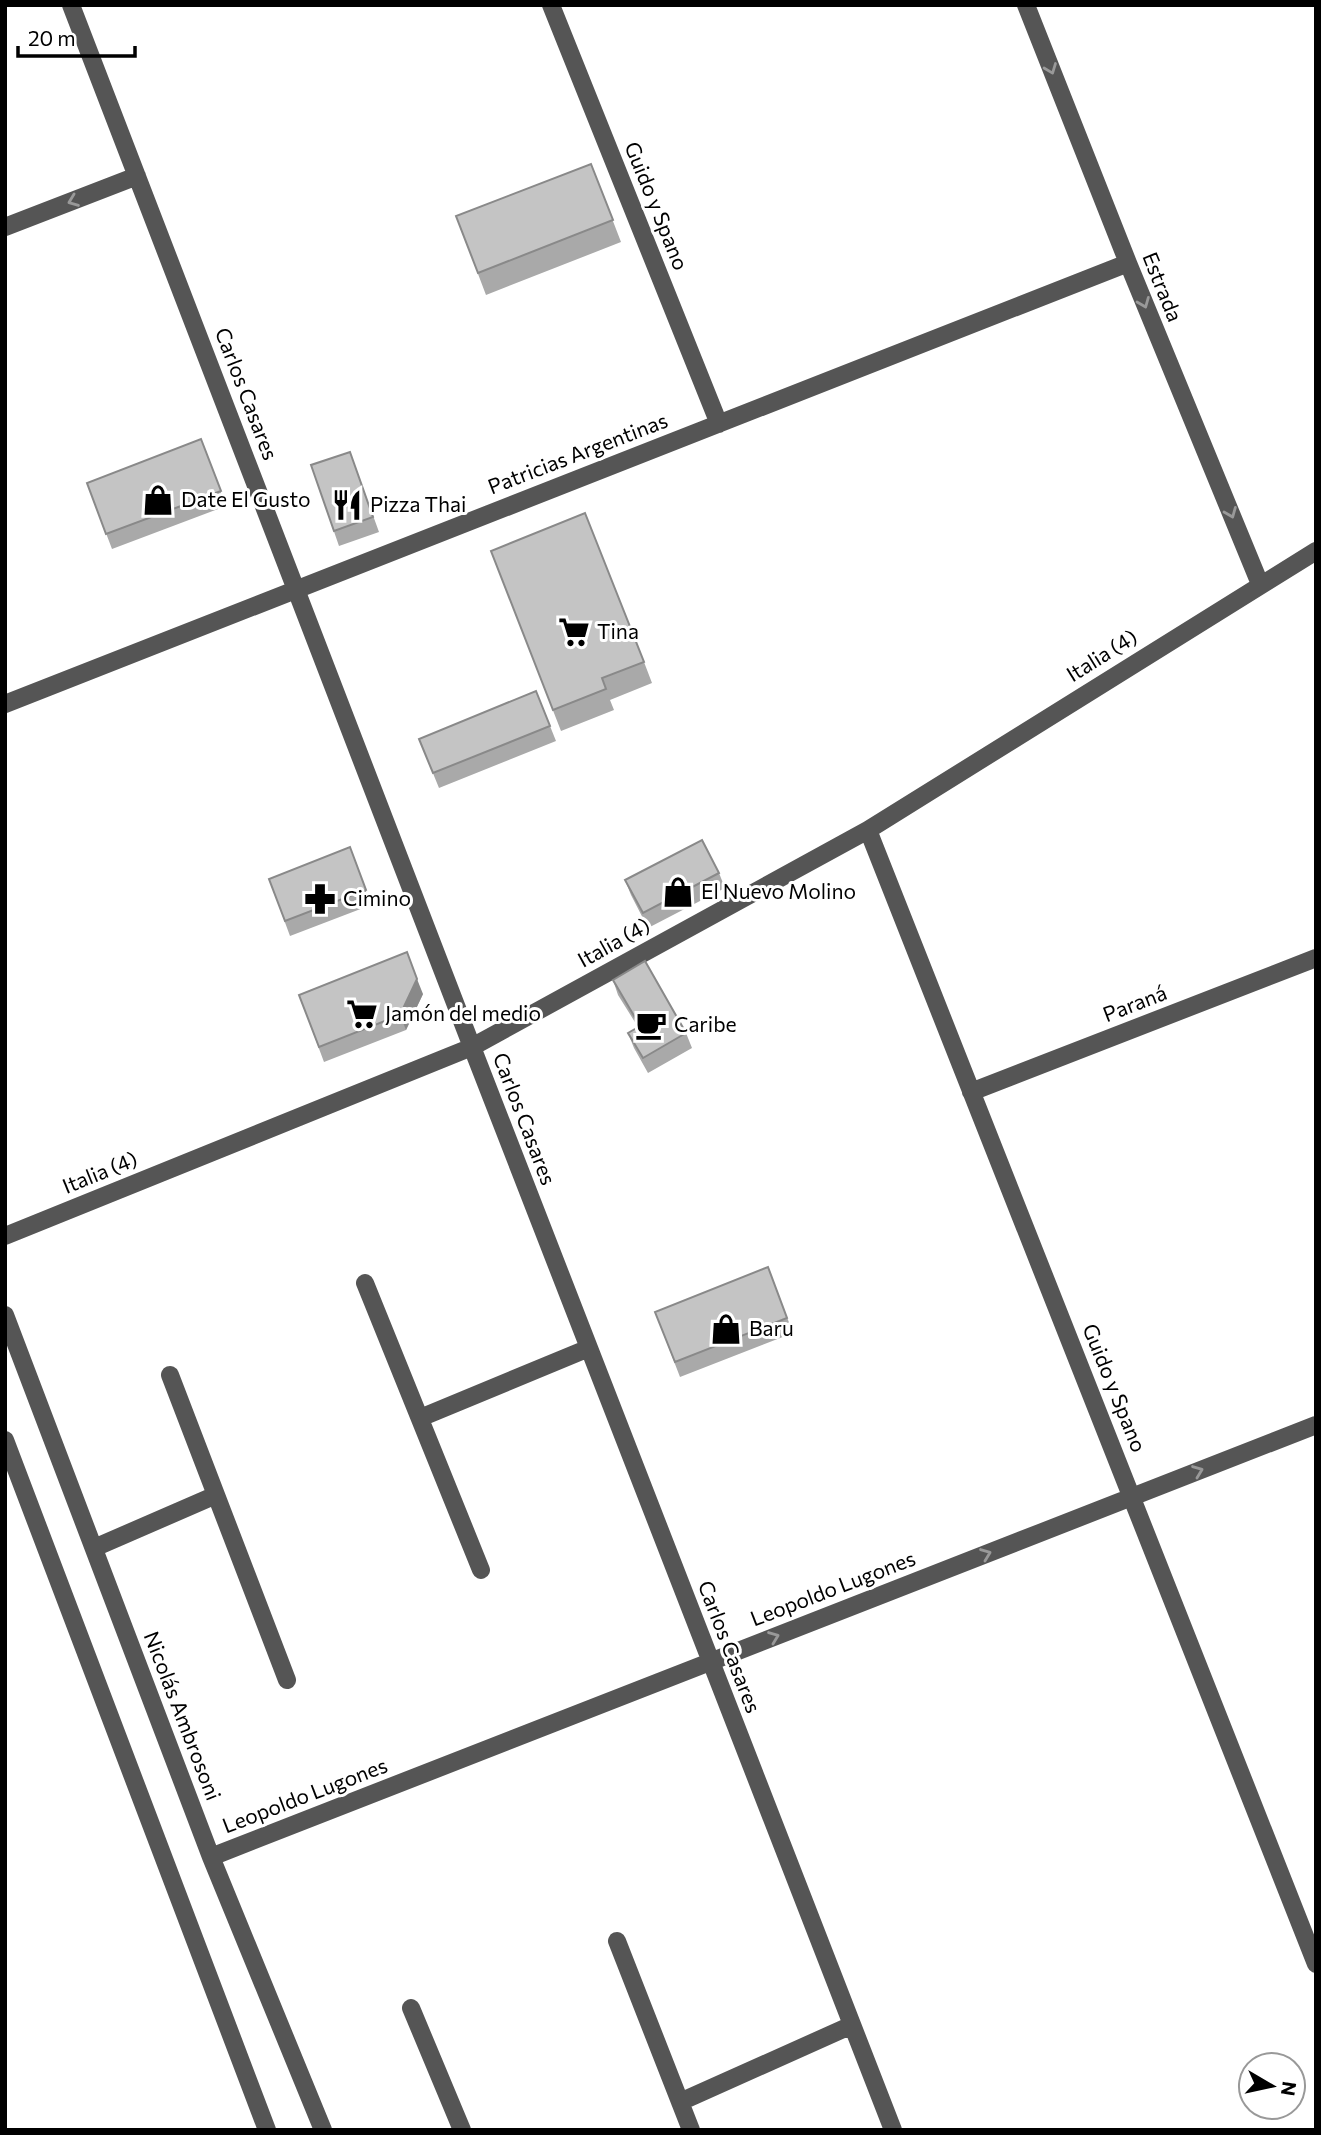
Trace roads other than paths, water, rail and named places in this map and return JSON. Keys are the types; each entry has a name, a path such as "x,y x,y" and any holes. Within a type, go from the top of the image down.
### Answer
{"street":[{"name":"Carlos Casares","path":"71,5 893,2130"},
{"name":"Guido y Spano","path":"551,5 719,424"},
{"name":"Estrada","path":"1026,5 1128,263 1260,584"},
{"path":"5,227 137,176"},
{"name":"Patricias Argentinas","path":"5,704 1128,263"},
{"name":"Italia (4)","path":"5,1236 472,1047 868,830 1316,551"},
{"name":"Guido y Spano","path":"868,830 1316,1964"},
{"name":"Paraná","path":"971,1092 1316,958"},
{"path":"365,1283 481,1570"},
{"name":"Nicolás Ambrosoni","path":"5,1315 211,1857 323,2130"},
{"path":"420,1418 589,1348"},
{"path":"170,1375 286,1680"},
{"name":"Leopoldo Lugones","path":"211,1857 1316,1425"},
{"path":"5,1440 267,2130"},
{"path":"94,1548 216,1495"},
{"path":"617,1941 691,2130"},
{"path":"411,2008 462,2130"},
{"path":"680,2102 852,2025"}],"place":[{"name":"Date El Gusto","path":"158,500"},
{"name":"Pizza Thai","path":"347,505"},
{"name":"Tina","path":"574,632"},
{"name":"El Nuevo Molino","path":"678,892"},
{"name":"Cimino","path":"320,899"},
{"name":"Jamón del medio","path":"362,1014"},
{"name":"Caribe","path":"651,1025"},
{"name":"Baru","path":"726,1329"}]}
